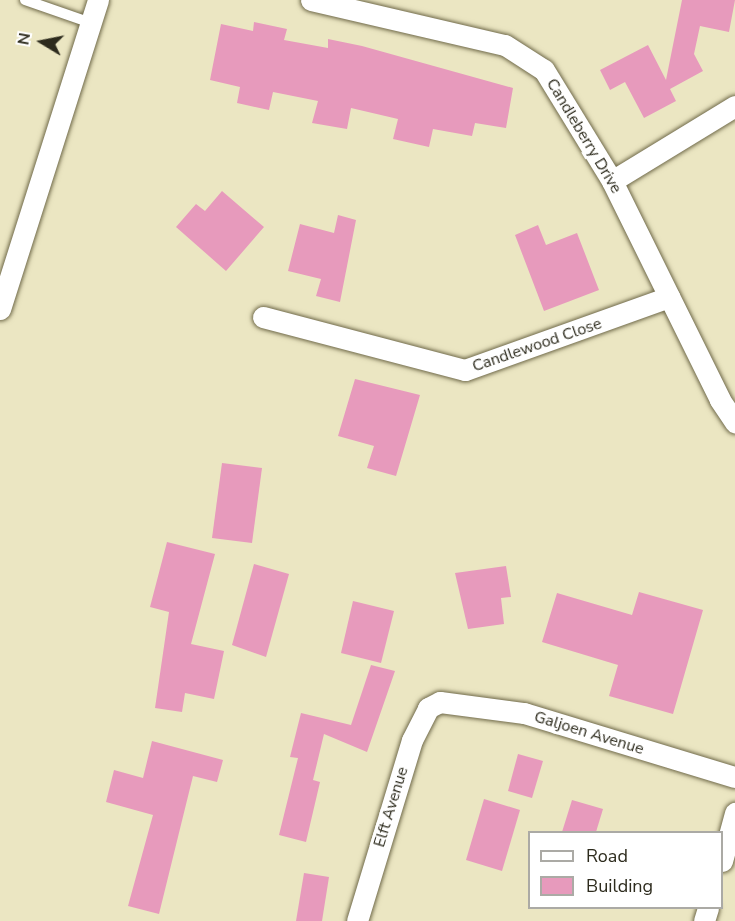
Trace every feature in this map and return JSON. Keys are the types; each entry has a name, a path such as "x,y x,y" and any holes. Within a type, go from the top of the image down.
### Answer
{"street":[{"path":"0,309 98,0"},
{"name":"Candleberry Drive","path":"311,0 477,36 527,56 544,70 612,181 669,297 735,422"},
{"path":"612,181 735,106"},
{"name":"Candlewood Close","path":"263,317 465,370 669,297"},
{"name":"Galjoen Avenue","path":"440,702 524,713 735,777"},
{"name":"Elft Avenue","path":"357,921 412,740 428,708 440,702"},
{"path":"723,857 735,813"}],"lane":[{"path":"25,0 91,23"}],"building":[{"path":"682,0 735,0 729,32 700,26 694,54 703,71 670,89 676,101 644,118 625,82 610,90 600,70 648,45 666,80"},
{"path":"254,22 287,29 284,40 328,48 328,39 362,46 513,88 506,128 475,123 472,136 433,129 429,147 393,139 398,119 351,108 347,129 312,123 318,101 273,92 269,110 237,103 240,87 210,80 221,24 253,31"},
{"path":"222,191 264,227 226,271 176,227 196,204 205,211"},
{"path":"338,215 356,220 340,302 316,296 321,279 288,271 300,224 334,233"},
{"path":"538,225 546,245 577,233 599,290 544,311 515,235"},
{"path":"355,379 420,395 396,476 367,468 374,446 338,436"},
{"path":"222,463 262,468 252,543 212,538"},
{"path":"167,542 215,554 191,644 224,651 214,699 185,693 182,712 155,708 169,612 150,607"},
{"path":"254,564 289,574 266,657 232,645"},
{"path":"506,566 511,597 501,598 504,624 468,629 455,573"},
{"path":"639,592 703,610 673,714 609,696 618,665 542,642 557,593 632,615"},
{"path":"353,601 394,611 381,663 341,653"},
{"path":"371,665 395,671 367,752 324,734 313,780 320,782 306,842 279,835 298,758 290,757 301,713 351,725"},
{"path":"152,741 223,760 217,782 193,776 159,914 128,906 153,815 106,802 114,770 143,778"},
{"path":"518,754 543,761 532,798 508,791"},
{"path":"484,799 520,810 502,871 466,860"},
{"path":"572,800 603,809 596,831 562,831"},
{"path":"304,873 329,877 322,921 296,921"}]}
